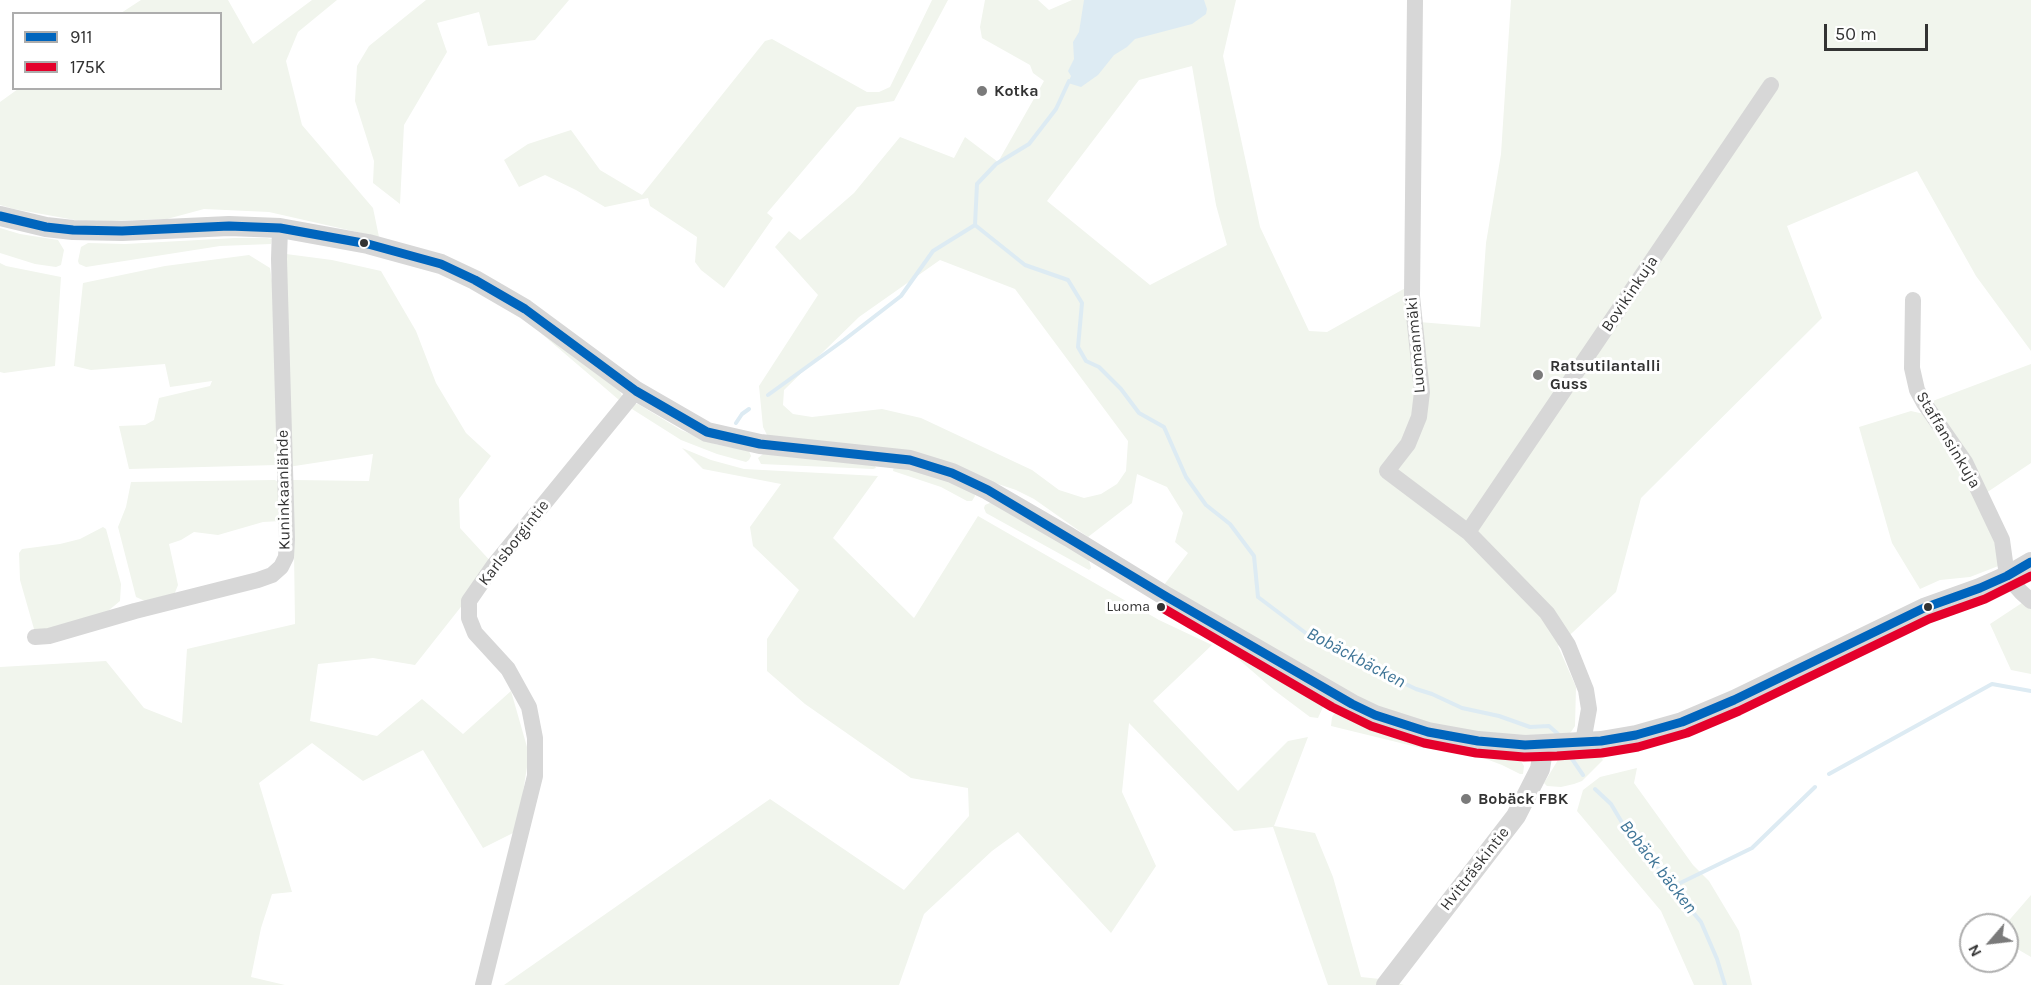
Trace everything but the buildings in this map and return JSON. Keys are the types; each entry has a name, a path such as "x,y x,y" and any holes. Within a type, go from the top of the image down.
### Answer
{"street":[{"name":"Luomanmäki","path":"1415,0 1412,296 1422,392 1419,417 1408,444 1387,471 1468,532 1547,613 1568,645 1586,690 1589,709 1583,742"},
{"name":"Bovikinkuja","path":"1468,532 1771,85"},
{"path":"0,216 46,227 73,230 122,231 229,226 280,228 368,244 441,264 475,280 525,309 636,391 707,432 760,444 910,460 952,473 988,490 1338,697 1375,715 1428,732 1478,741 1525,745 1601,741 1636,735 1682,722 1734,700 1924,608 1980,588 2031,562"},
{"name":"Kuninkaanlähde","path":"35,637 49,636 135,611 258,580 272,575 281,567 286,557 287,539 280,228"},
{"name":"Staffansinkuja","path":"1913,300 1912,368 1917,390 1970,471 2002,540 2007,576"},
{"name":"Karlsborgintie","path":"483,985 535,776 535,738 529,707 508,669 475,633 469,618 470,601 494,565 636,391"},
{"path":"2007,576 2031,601"},
{"name":"Hvitträskintie","path":"1386,985 1516,816 1540,769 1544,744"}],"shaded area":[{"path":"141,0 228,0 253,44 312,0 337,0 298,32 286,61 302,125 373,208 379,237 269,212 204,209 167,219 112,221 75,220 0,205 0,102 17,90 222,90 222,12 123,12"},
{"path":"426,0 569,0 535,40 488,46 479,12 437,23 447,52 404,125 400,204 373,183 374,161 355,101 357,66 369,46"},
{"path":"932,0 948,0 894,101 857,107 767,213 773,218 724,288 701,270 695,262 697,237 650,206 648,198 605,207 545,175 519,187 504,160 528,144 571,130 600,170 642,195 765,41 772,39 867,92 879,92 890,87"},
{"path":"985,0 1038,0 1049,10 1072,0 1236,0 1223,56 1260,227 1309,331 1327,332 1409,286 1419,322 1480,327 1486,243 1501,154 1511,0 2031,0 2031,351 1976,276 1917,171 1787,226 1822,318 1641,498 1616,592 1558,646 1576,687 1575,726 1571,732 1565,736 1517,737 1455,730 1381,710 1164,585 1188,553 1175,542 1183,513 1167,487 1137,474 1132,503 1088,537 1034,499 1016,490 971,475 773,439 767,435 763,427 759,386 818,295 775,247 789,231 800,240 854,193 900,137 954,158 965,137 998,162 1044,81 1033,73 1030,65 982,38 980,27","holes":["1192,66 1216,205 1227,245 1150,285 1047,201 1139,80","940,260 1015,289 1128,441 1126,471 1117,484 1101,494 1084,498 1059,490 1032,470 921,418 882,409 812,417 793,414 783,405 784,390 859,317"]},
{"path":"1084,0 1204,0 1207,9 1206,14 1192,24 1135,39 1114,55 1098,75 1081,87 1068,83 1071,76 1068,71 1074,59 1073,42 1079,32"},
{"path":"0,228 20,234 58,240 64,250 61,265 56,267 35,264 0,253"},
{"path":"235,238 272,239 271,244 220,246 86,267 78,261 81,247 88,243 125,244"},
{"path":"286,254 332,260 381,271 416,331 436,383 466,433 491,456 459,499 460,528 494,565 415,665 373,658 318,664 310,721 377,736 422,699 463,734 511,691 529,754 517,831 483,848 423,750 363,781 312,743 259,783 292,892 272,894 261,928 251,977 285,985 0,985 0,667 106,661 144,708 182,723 187,649 295,624 293,480 369,481 373,454 288,467"},
{"path":"249,255 270,268 277,314 277,465 129,469 119,426 145,425 154,420 159,398 210,386 212,381 170,387 165,364 91,370 74,366 83,283 165,266"},
{"path":"0,263 61,277 55,366 0,372"},
{"path":"536,329 619,389 622,396 619,400"},
{"path":"2031,364 2031,463 1986,493 1930,402"},
{"path":"634,404 638,404 681,430 715,444 749,451 751,456 746,462 681,440 632,409"},
{"path":"1911,411 1924,414 1960,470 1997,543 2001,565 1970,577 1940,580 1920,589 1892,543 1859,427"},
{"path":"682,448 711,460 744,469 878,476 833,538 914,618 978,516 1159,620 1212,645 1153,701 1238,791 1288,741 1308,737 1274,826 1315,833 1333,877 1361,977 1404,985 1328,985 1273,827 1234,831 1129,723 1122,792 1156,866 1111,933 1018,832 992,851 924,914 899,985 504,985 770,799 904,890 969,816 968,788 911,778 805,704 767,671 767,639 799,590 753,546 750,527 781,484 703,469"},
{"path":"763,454 873,461 876,468 761,464 758,458"},
{"path":"894,466 942,478 974,492 975,496 972,501 967,501 941,487 893,471"},
{"path":"275,480 278,482 281,521 263,522 218,535 194,532 169,544 178,585 174,595 145,601 136,597 118,527 126,507 131,482"},
{"path":"992,502 1089,560 1091,568 1089,570 986,513 985,505"},
{"path":"103,527 106,529 121,584 120,601 108,611 51,631 34,629 20,580 19,553 22,549 80,539"},
{"path":"2031,597 2031,674 2011,670 1990,624"},
{"path":"1160,607 1183,615 1317,694 1324,705 1318,718 1310,717 1274,690 1214,638 1160,612"},
{"path":"1342,710 1404,735 1450,744 1453,749 1451,752 1417,747 1331,726 1332,717"},
{"path":"1485,749 1510,753 1519,758 1524,766 1523,774 1481,757 1480,754"},
{"path":"1595,749 1603,760 1582,781 1561,787 1547,786 1544,783 1561,755"},
{"path":"1637,768 1634,783 1693,865 1709,881 1739,931 1752,985 1694,985 1661,911 1577,811 1583,790 1600,777"},
{"path":"2031,895 2031,957 2019,950 2019,913 2015,913"}],"waterway":[{"name":"Bobäckbäcken","path":"1069,81 1056,109 1029,144 996,164 977,184 975,225 1025,265 1068,280 1082,303 1078,347 1086,361 1099,367 1121,389 1139,413 1164,427 1186,477 1206,505 1230,524 1254,556 1258,597 1319,643 1416,689 1462,708 1499,716 1530,727 1549,726 1558,734"},
{"path":"768,395 901,296 933,251 975,225"},
{"path":"736,423 749,409"},
{"path":"1829,774 1992,684 2031,691"},
{"name":"Bobäck bäcken","path":"1570,756 1583,775"},
{"path":"1672,887 1752,848 1815,787"},
{"name":"Bobäck bäcken","path":"1595,789 1611,804 1627,831 1651,857 1701,922 1725,985"}],"transit line":[{"name":"911","path":"0,216 46,227 73,230 122,231 229,226 280,228 368,244 441,264 475,280 525,309 636,391 707,432 760,444 910,460 952,473 988,490 1352,704 1375,715 1428,732 1478,741 1525,745 1601,741 1636,735 1682,722 1734,700 1924,608 1980,588 2031,562"},
{"name":"175K","path":"1161,607 1332,707 1371,726 1424,743 1476,753 1524,757 1557,756 1602,753 1638,747 1687,733 1739,711 1929,619 1985,599 2031,576"}],"place":[{"name":"Kotka","path":"982,91"},
{"name":"Ratsutilantalli Guss","path":"1538,375"},
{"name":"Luoma","path":"1161,607"},
{"name":"Bobäck FBK","path":"1466,799"}]}
